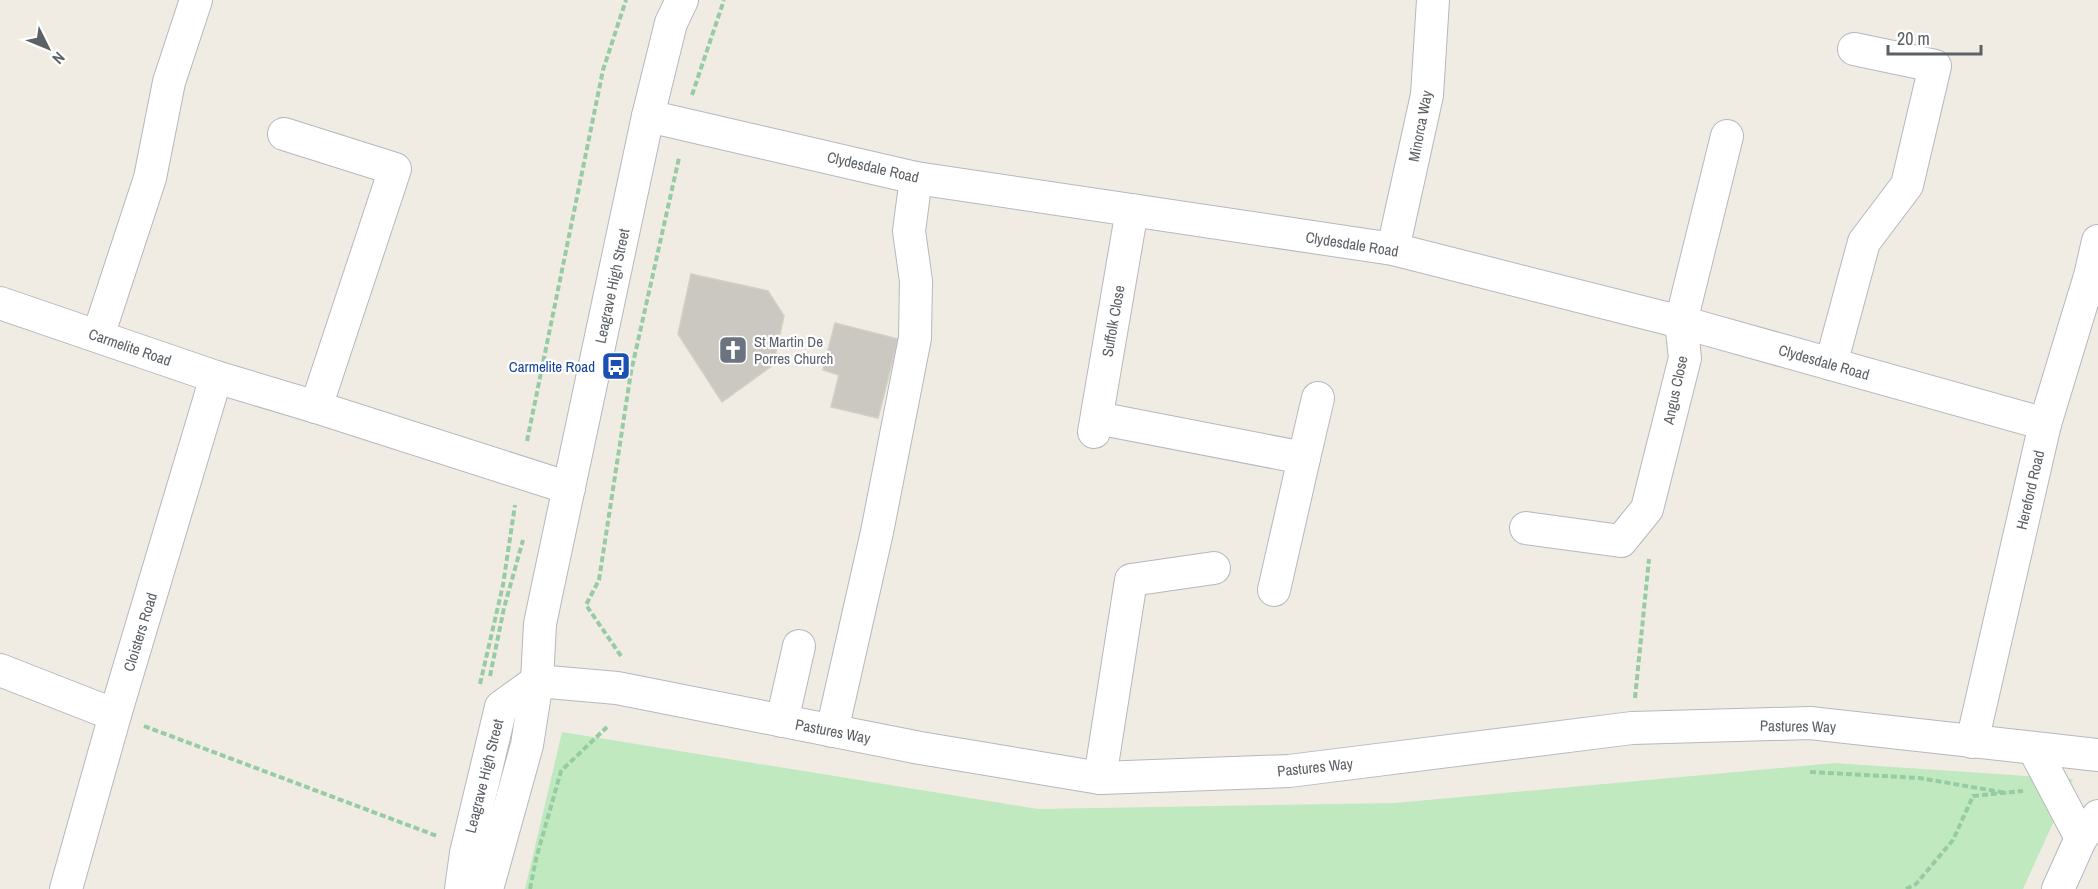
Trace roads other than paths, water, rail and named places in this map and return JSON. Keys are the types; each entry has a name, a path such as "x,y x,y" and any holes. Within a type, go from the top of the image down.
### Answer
{"street":[{"path":"98,336 150,178 170,82 196,0"},
{"name":"Leagrave High Street","path":"487,889 527,745 537,681 540,624 648,116 671,23 682,0"},
{"name":"Minorca Way","path":"1394,249 1427,95 1433,0"},
{"path":"1831,364 1864,242 1906,185 1935,66 1854,49"},
{"name":"Clydesdale Road","path":"648,116 916,178 1394,249 1681,322 2045,424"},
{"path":"284,134 395,169 316,407"},
{"name":"Angus Close","path":"1526,528 1621,541 1647,509 1685,358 1681,322 1727,136"},
{"path":"832,731 877,532 915,338 916,281 909,231 916,178"},
{"name":"Suffolk Close","path":"1132,210 1096,425 1304,458"},
{"name":"Hereford Road","path":"1972,742 2045,424 2094,277 2098,241"},
{"name":"Carmelite Road","path":"0,303 216,377 569,488"},
{"name":"Cloisters Road","path":"66,889 115,715 216,377"},
{"path":"1274,590 1318,398"},
{"path":"1100,778 1131,580 1214,568"},
{"path":"782,721 799,646"},
{"path":"0,670 115,715"},
{"name":"Leagrave High Street","path":"461,889 468,844 501,707 537,681"},
{"name":"Pastures Way","path":"537,681 617,688 920,748 1100,778 1288,771 1632,728 1810,723 2098,755"},
{"path":"2034,749 2090,827 2058,889"}],"place":[{"name":"St Martin De Porres Church","path":"733,350"},
{"name":"Carmelite Road","path":"616,366"}]}
